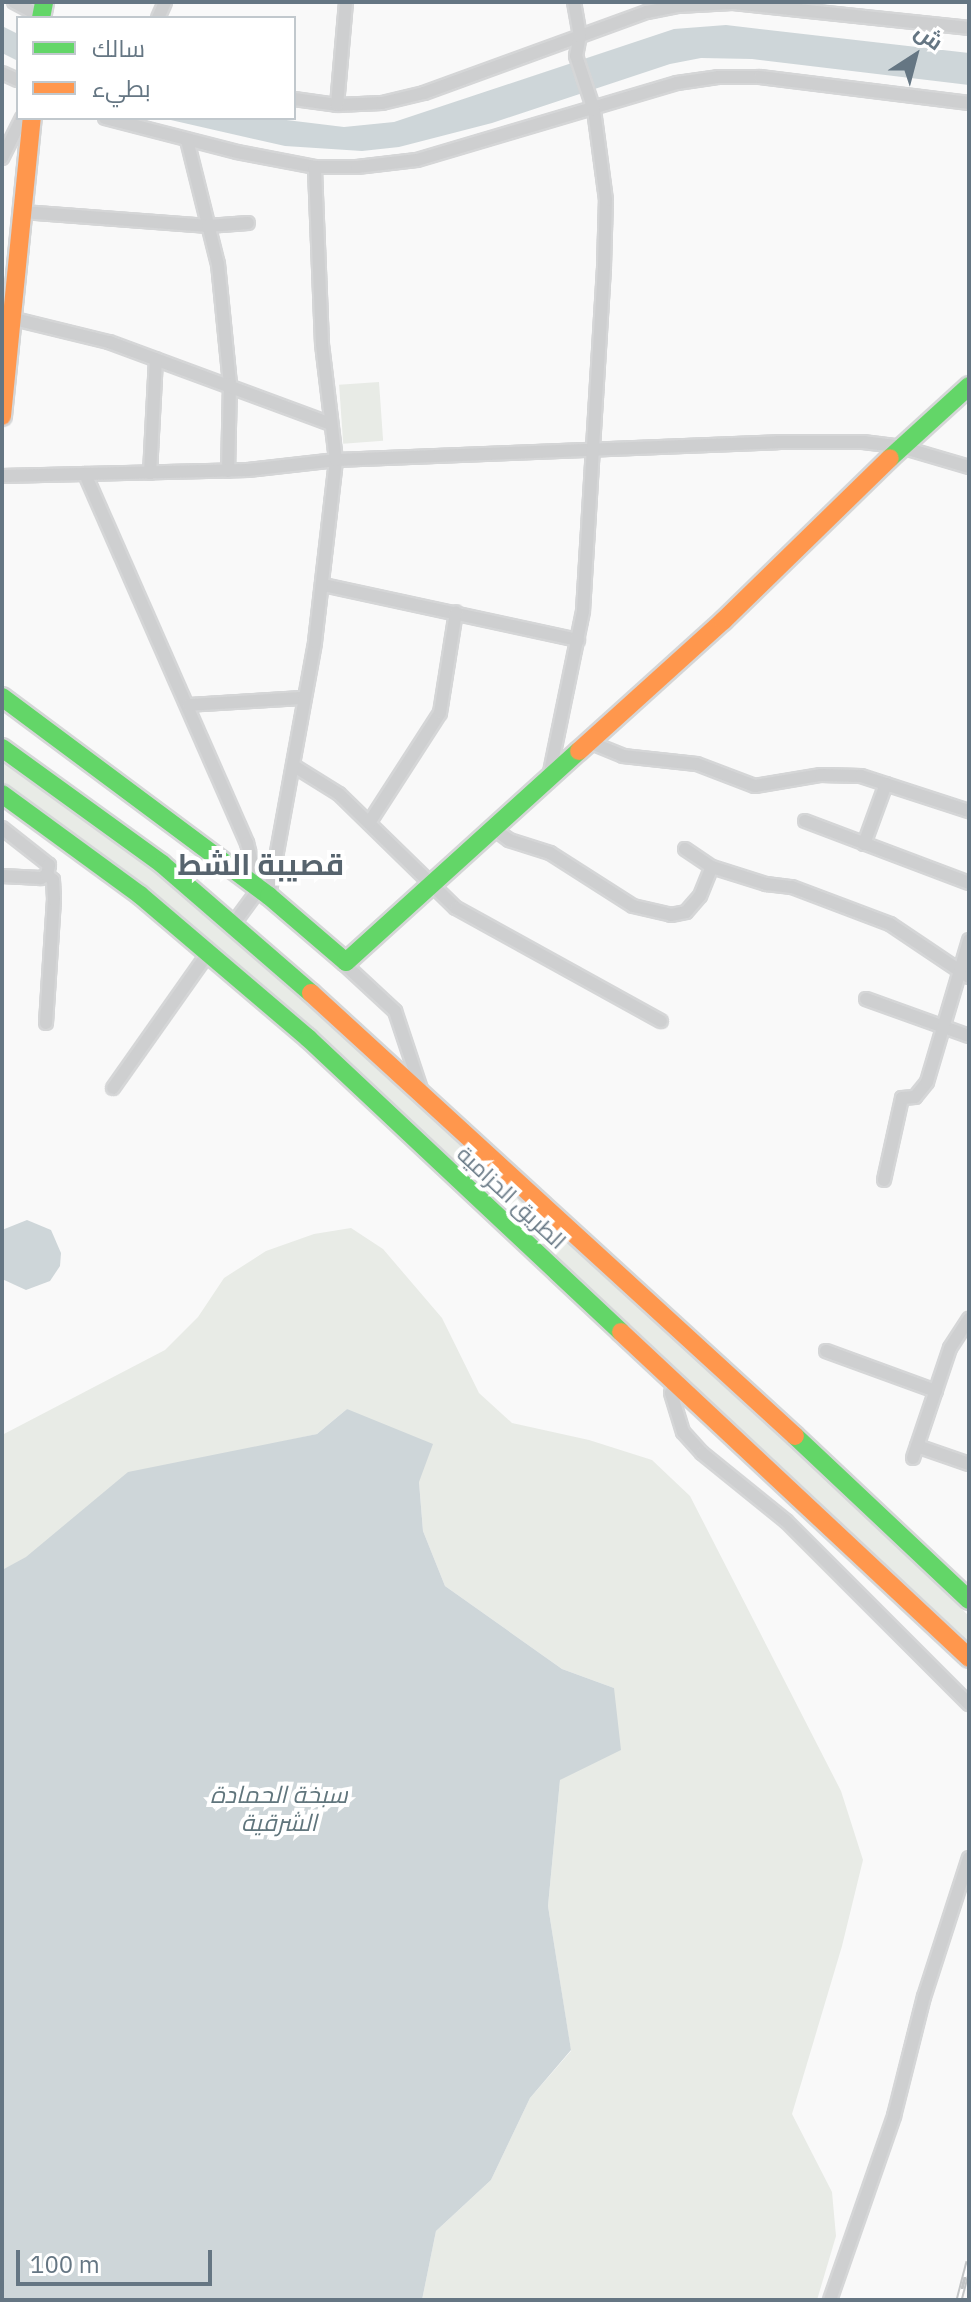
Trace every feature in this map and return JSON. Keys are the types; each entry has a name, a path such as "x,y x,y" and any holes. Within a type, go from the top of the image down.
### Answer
{"main road":[{"path":"2,416 8,317 32,120"},
{"path":"2,697 264,893 341,961 351,960 723,621 901,447 969,386"},
{"name":"الطريق الحزامية","path":"2,748 162,864 234,923 714,1360 969,1600"},
{"name":"الطريق الحزامية","path":"2,794 140,895 318,1048 969,1658"}],"street":[{"path":"14,2 43,14"},
{"path":"337,105 346,2"},
{"path":"549,777 578,640 606,200 594,110 576,56 580,36 574,2"},
{"path":"296,99 361,106 424,93 647,12 678,4 772,4 969,28"},
{"path":"112,120 187,140 315,167 417,160 677,83 718,77 760,77 969,103"},
{"path":"2,158 21,120"},
{"path":"187,140 218,264 230,384 228,471"},
{"path":"234,923 264,893 294,766 323,585 336,460 322,344 315,167"},
{"path":"23,212 208,226 248,223"},
{"path":"8,317 109,342 230,384 331,424"},
{"path":"150,473 156,359"},
{"path":"2,476 228,471 336,460 592,452 778,442 863,442 901,447 969,467"},
{"path":"85,474 247,843 264,893"},
{"path":"323,585 578,640"},
{"path":"369,823 440,713 456,612"},
{"path":"188,705 304,698"},
{"path":"589,742 623,756 697,764 755,786 821,775 861,776 969,811"},
{"path":"294,766 339,794 456,908 661,1021"},
{"path":"864,844 886,784"},
{"path":"805,821 969,883"},
{"path":"2,828 45,859 49,865 47,875"},
{"path":"494,829 509,840 550,853 633,906 671,915 686,912 700,896 712,867"},
{"path":"685,849 712,867 766,884 792,887 890,924 964,974"},
{"path":"2,876 32,879 47,875"},
{"path":"46,1023 54,899 53,880 47,875"},
{"path":"884,1180 902,1098 922,1093 964,974 969,940"},
{"path":"113,1088 209,952"},
{"path":"341,961 395,1011 423,1095"},
{"path":"866,999 969,1036"},
{"path":"969,1319 950,1348 915,1452 969,1464"},
{"path":"826,1351 936,1391"},
{"path":"676,1384 671,1393 683,1432 702,1453 786,1521 969,1704"},
{"path":"830,2300 894,2116 932,1970 969,1858"}],"shaded area":[{"path":"379,382 383,441 343,444 339,385"},
{"path":"2,756 73,806 255,951 717,1376 969,1616 969,1646 701,1397 2,785"},
{"path":"351,1228 383,1249 442,1318 479,1393 512,1423 589,1440 652,1460 690,1496 841,1791 863,1860 842,1946 792,2114 832,2192 836,2236 817,2300 422,2300 436,2231 491,2180 530,2098 571,2051 548,1906 560,1780 614,1688 562,1669 445,1586 423,1531 419,1482 347,1409 317,1434 258,1447 2,1570 2,1435 165,1350 198,1317 224,1278 266,1251 314,1234"}],"water":[{"path":"726,25 969,53 969,85 752,59 701,58 670,64 492,123 399,147 362,151 285,146 171,120 286,120 344,127 394,122 674,29"},
{"path":"2,26 16,33 16,60 2,53"},
{"path":"27,1220 51,1230 61,1253 60,1266 50,1281 26,1290 2,1279 2,1230"},
{"name":"سبخة الحمادة الشرقية","path":"347,1409 433,1444 419,1482 423,1531 445,1586 562,1669 614,1688 621,1750 560,1780 548,1906 571,2050 530,2098 491,2180 436,2231 422,2300 2,2300 2,1570 26,1557 128,1472 317,1434"}],"railway":[{"path":"959,2300 969,2261"}],"traffic: fast":[{"path":"41,16 44,2"},
{"path":"890,458 969,386"},
{"path":"2,697 269,896 346,962 579,751"},
{"path":"2,748 162,864 311,993"},
{"path":"2,794 140,895 308,1038 621,1332"},
{"path":"795,1436 969,1600"}],"traffic: slow":[{"path":"2,416 32,120"},
{"path":"579,751 723,621 890,458"},
{"path":"311,993 795,1436"},
{"path":"621,1332 969,1658"}],"district":[{"name":"قصيبة الشط","path":"261,864"}]}
